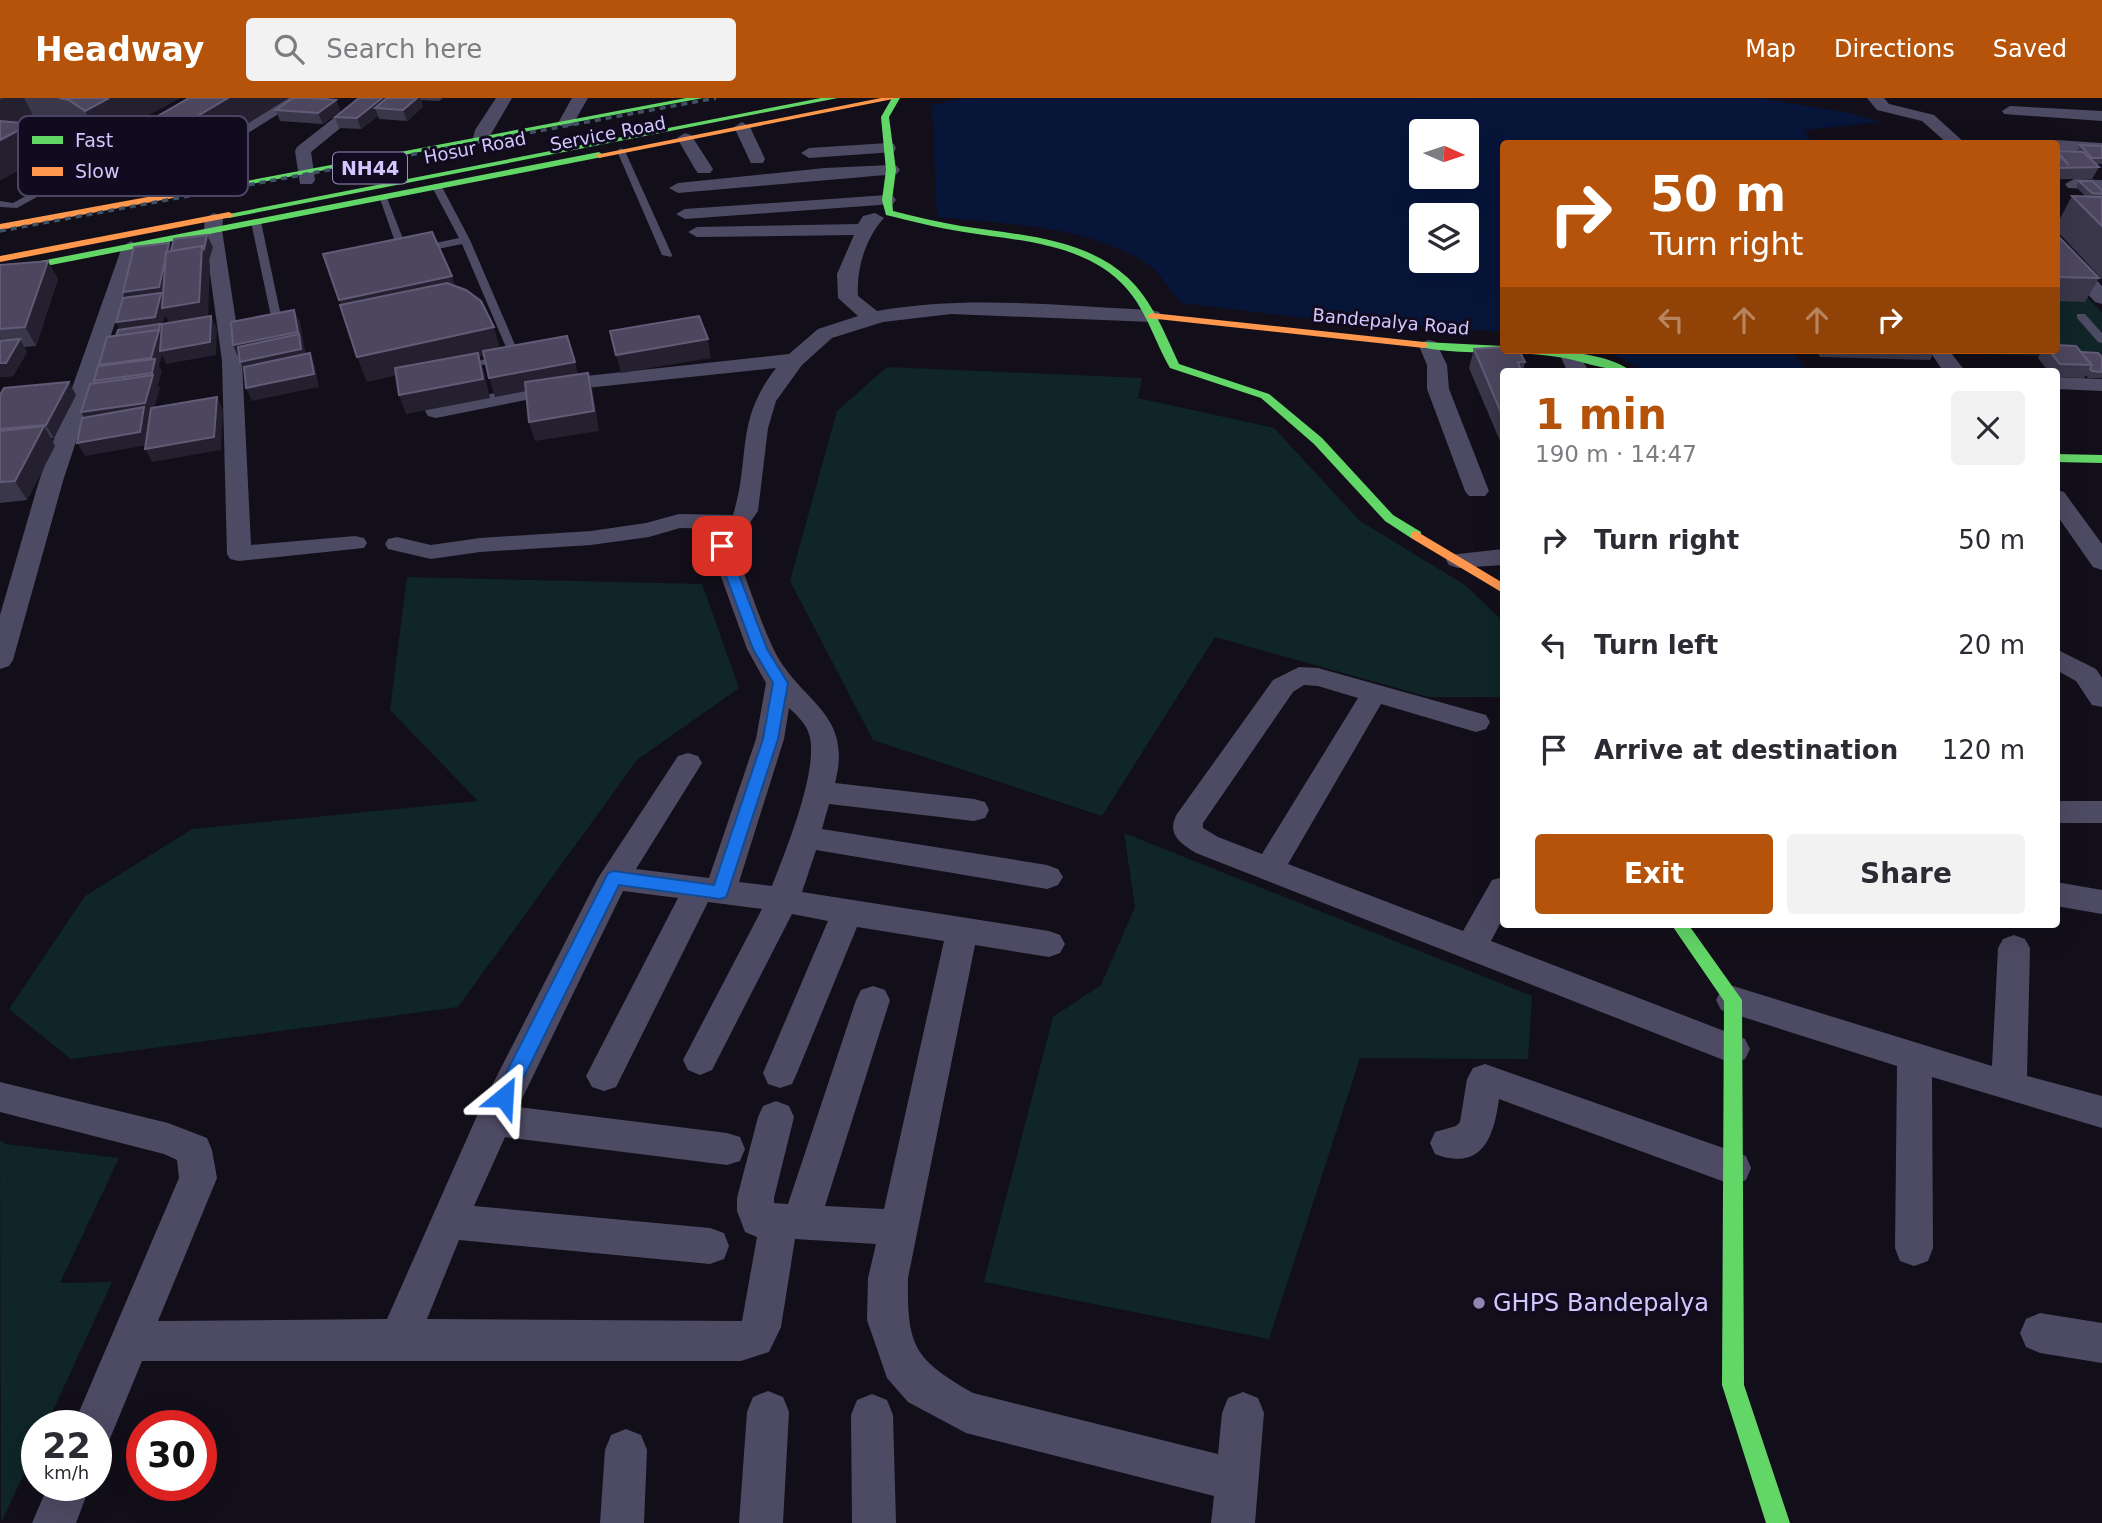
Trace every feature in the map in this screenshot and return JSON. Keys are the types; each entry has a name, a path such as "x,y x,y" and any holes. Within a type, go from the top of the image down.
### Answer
{"main road":[{"name":"Hosur Road","path":"248,187 566,123 643,103 699,98"},
{"path":"0,245 769,98"},
{"path":"1,267 809,98"},
{"name":"Hosur Road","path":"1,267 834,98"},
{"path":"895,98 885,117 891,170 888,206 956,228 1018,237 1080,253 1117,273 1152,316 1174,366 1265,396 1318,441 1389,518 1500,587"},
{"name":"Service Road","path":"1,267 131,247 214,224 256,222 895,98"},
{"name":"Hosur Road","path":"248,181 306,175 719,102"},
{"path":"865,104 885,117"},
{"name":"Hosur Road","path":"0,227 133,196"},
{"name":"Hosur Road","path":"0,239 206,196"},
{"name":"Bandepalya Road","path":"1152,316 1574,363 1614,365 1620,368"},
{"path":"2060,458 2102,459"},
{"path":"1682,928 1732,1000 1734,1385 1778,1523"}],"street":[{"path":"248,130 296,98"},
{"path":"306,175 303,151 369,98"},
{"path":"481,138 483,130 504,98"},
{"path":"566,123 580,98"},
{"path":"1875,98 1883,107 1927,118 1953,140"},
{"path":"2010,111 2102,116"},
{"path":"742,127 757,159"},
{"path":"685,138 704,169"},
{"path":"2060,145 2102,148"},
{"path":"809,153 888,148"},
{"path":"678,188 825,173 891,170"},
{"path":"2074,184 2102,185"},
{"path":"685,214 888,206"},
{"path":"875,319 848,298 847,274 869,220 888,206"},
{"path":"214,224 232,361 239,554 355,543"},
{"path":"697,232 865,229"},
{"path":"0,660 51,481 131,247"},
{"path":"2060,251 2102,298"},
{"path":"700,1060 783,900 805,837 826,762 823,734 808,711 780,683 760,649 722,546 746,514 752,459 765,401 795,360 832,330 875,319 932,310 1005,309 1152,316"},
{"path":"1429,346 1437,365 1438,389 1476,491"},
{"path":"436,411 586,383 795,360"},
{"path":"2060,383 2102,385"},
{"path":"2060,503 2102,562"},
{"path":"397,544 431,552 591,538 649,530 680,521 740,522"},
{"path":"525,542 532,555 554,558"},
{"path":"1458,560 1500,557"},
{"path":"2060,659 2086,675 2102,698"},
{"path":"1476,722 1318,677 1298,676 1283,686 1188,822 1188,832 1207,845 1733,1049"},
{"path":"604,1076 709,891 770,739 780,683"},
{"path":"1269,869 1374,693"},
{"path":"399,1339 493,1120 614,878 688,763"},
{"path":"818,792 974,810"},
{"path":"2060,812 2102,812"},
{"path":"805,837 1047,877"},
{"path":"614,878 783,900 847,913 1049,944"},
{"path":"1471,947 1500,894"},
{"path":"2060,895 2102,902"},
{"path":"780,1073 847,913"},
{"path":"962,931 888,1278 887,1320 901,1364 922,1387 966,1412 1236,1479"},
{"path":"2009,1086 2014,948"},
{"path":"130,1341 741,1341 754,1338 761,1327 790,1221 873,1000"},
{"path":"1732,1000 2102,1112"},
{"path":"1914,1057 1914,1248"},
{"path":"1448,1143 1465,1142 1477,1129 1485,1079 1733,1168"},
{"path":"0,1097 169,1139 194,1150 198,1178 101,1410"},
{"path":"776,1117 755,1197 755,1214 758,1220 899,1227"},
{"path":"493,1120 727,1149"},
{"path":"448,1221 710,1246"},
{"path":"2040,1333 2102,1343"},
{"path":"761,1523 768,1412"},
{"path":"1233,1523 1242,1413"},
{"path":"873,1415 874,1523"},
{"path":"622,1523 626,1450"},
{"path":"54,1523 63,1501"}],"lane":[{"path":"621,151 667,255"},
{"path":"437,187 465,240 514,354 475,364"},
{"path":"0,204 14,206 32,196"},
{"path":"382,198 404,253"},
{"path":"256,222 278,321"},
{"path":"391,256 465,240"},
{"path":"2081,316 2102,340"}],"green space":[{"path":"2060,267 2102,313 2102,358 1988,354 2060,354"},
{"path":"887,367 1142,378 1138,398 1274,428 1360,521 1465,585 1500,618 1500,697 1429,697 1215,637 1102,816 873,740 790,581 837,411"},
{"path":"407,577 702,584 739,688 637,760 458,1007 71,1059 9,1009 85,896 192,829 478,801 390,710"},
{"path":"1124,833 1532,996 1528,1059 1360,1058 1269,1339 984,1282 1053,1017 1101,985 1135,907"},
{"path":"0,1140 6,1144 119,1158 60,1283 112,1282 53,1410 21,1410 21,1480 1,1523"}],"water":[{"path":"967,98 1760,98 1850,113 1880,122 1804,130 1811,140 1500,140 1500,332 1297,317 1181,303 1161,276 1146,263 1123,250 1072,234 937,217 932,105"},
{"path":"1613,354 1795,354 1804,368 1639,368"}],"building":[{"path":"59,98 109,98 85,111 69,100"},
{"path":"189,98 228,98 198,116 158,116"},
{"path":"293,98 336,100 318,113 276,110"},
{"path":"359,98 382,98 357,118 335,117"},
{"path":"387,98 417,98 403,110 375,108"},
{"path":"0,121 18,123 18,131 0,140"},
{"path":"2080,145 2102,146 2102,158 2092,158"},
{"path":"2060,151 2083,152 2099,167 2060,168 2060,157 2069,165"},
{"path":"2079,181 2092,181 2102,190 2102,194 2092,193"},
{"path":"2072,196 2102,197 2102,226"},
{"path":"432,232 452,276 339,300 323,254"},
{"path":"207,235 204,249 202,246 171,251 174,239"},
{"path":"2060,238 2099,278 2060,277"},
{"path":"169,243 159,287 123,292 134,247"},
{"path":"202,246 199,302 162,308 166,252"},
{"path":"48,261 25,327 0,329 0,265"},
{"path":"447,283 466,290 481,301 494,327 357,357 340,305"},
{"path":"161,293 155,317 116,322 123,298"},
{"path":"294,310 298,332 233,345 231,322"},
{"path":"211,316 210,342 160,351 162,324"},
{"path":"699,316 708,339 616,355 610,331"},
{"path":"160,324 159,330 116,336 118,330"},
{"path":"159,330 151,358 99,365 107,337"},
{"path":"299,334 301,349 240,362 238,347"},
{"path":"567,336 575,362 489,378 483,351"},
{"path":"20,339 6,363 0,363 0,341"},
{"path":"2060,345 2076,346 2092,365 2060,364 2052,354 2060,354"},
{"path":"1500,347 1500,354 1521,354 1525,362 1518,362 1520,368 1500,368 1500,410 1474,349"},
{"path":"2081,352 2098,353 2102,357 2102,372 2092,371 2092,365"},
{"path":"310,353 314,374 246,388 244,367"},
{"path":"478,353 483,379 399,395 395,368"},
{"path":"155,359 152,373 94,381 98,366"},
{"path":"588,373 594,411 529,422 525,382"},
{"path":"153,375 145,403 81,412 90,384"},
{"path":"69,382 46,425 0,429 0,395 4,388"},
{"path":"217,397 214,437 145,449 151,408"},
{"path":"144,407 140,432 77,443 82,418"},
{"path":"44,426 15,481 0,482 0,431"}],"railway":[{"path":"248,185 716,98"},
{"path":"0,231 188,196"}],"traffic: fast":[{"path":"248,182 699,98"},
{"path":"229,215 834,98"},
{"path":"896,98 885,117 891,170 887,200 889,213 1068,248 1106,266 1123,279 1139,298 1174,366 1265,396 1318,441 1389,518 1416,535"},
{"path":"0,272 599,155"},
{"path":"1424,345 1500,349"},
{"path":"1564,354 1617,368"},
{"path":"2060,458 2102,459"},
{"path":"1682,928 1733,1000 1733,1385 1778,1523"}],"traffic: slow":[{"path":"599,155 894,98"},
{"path":"0,227 169,196"},
{"path":"0,259 229,215"},
{"path":"1152,316 1424,345"},
{"path":"1416,535 1500,587"}],"place":[{"name":"GHPS Bandepalya","path":"1479,1303"}],"route":[{"path":"504,1097 614,878 720,892 770,739 780,683 760,649 722,546"}]}
